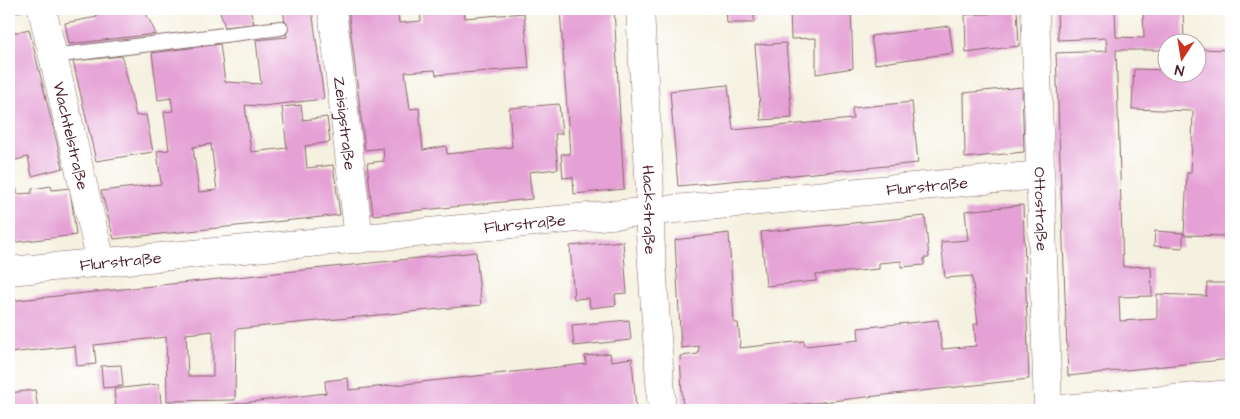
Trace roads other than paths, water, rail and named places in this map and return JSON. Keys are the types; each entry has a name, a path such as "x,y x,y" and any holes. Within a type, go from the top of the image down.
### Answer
{"street":[{"name":"Wachtelstraße","path":"42,9 101,262"},
{"name":"Zeisigstraße","path":"332,9 359,239"},
{"name":"Hackstraße","path":"640,9 651,211 650,234 662,410"},
{"name":"Ottostraße","path":"1035,9 1050,410"},
{"name":"Flurstraße","path":"9,271 1040,175"},
{"path":"1050,410 1231,394"}],"lane":[{"path":"53,56 281,28"}]}
